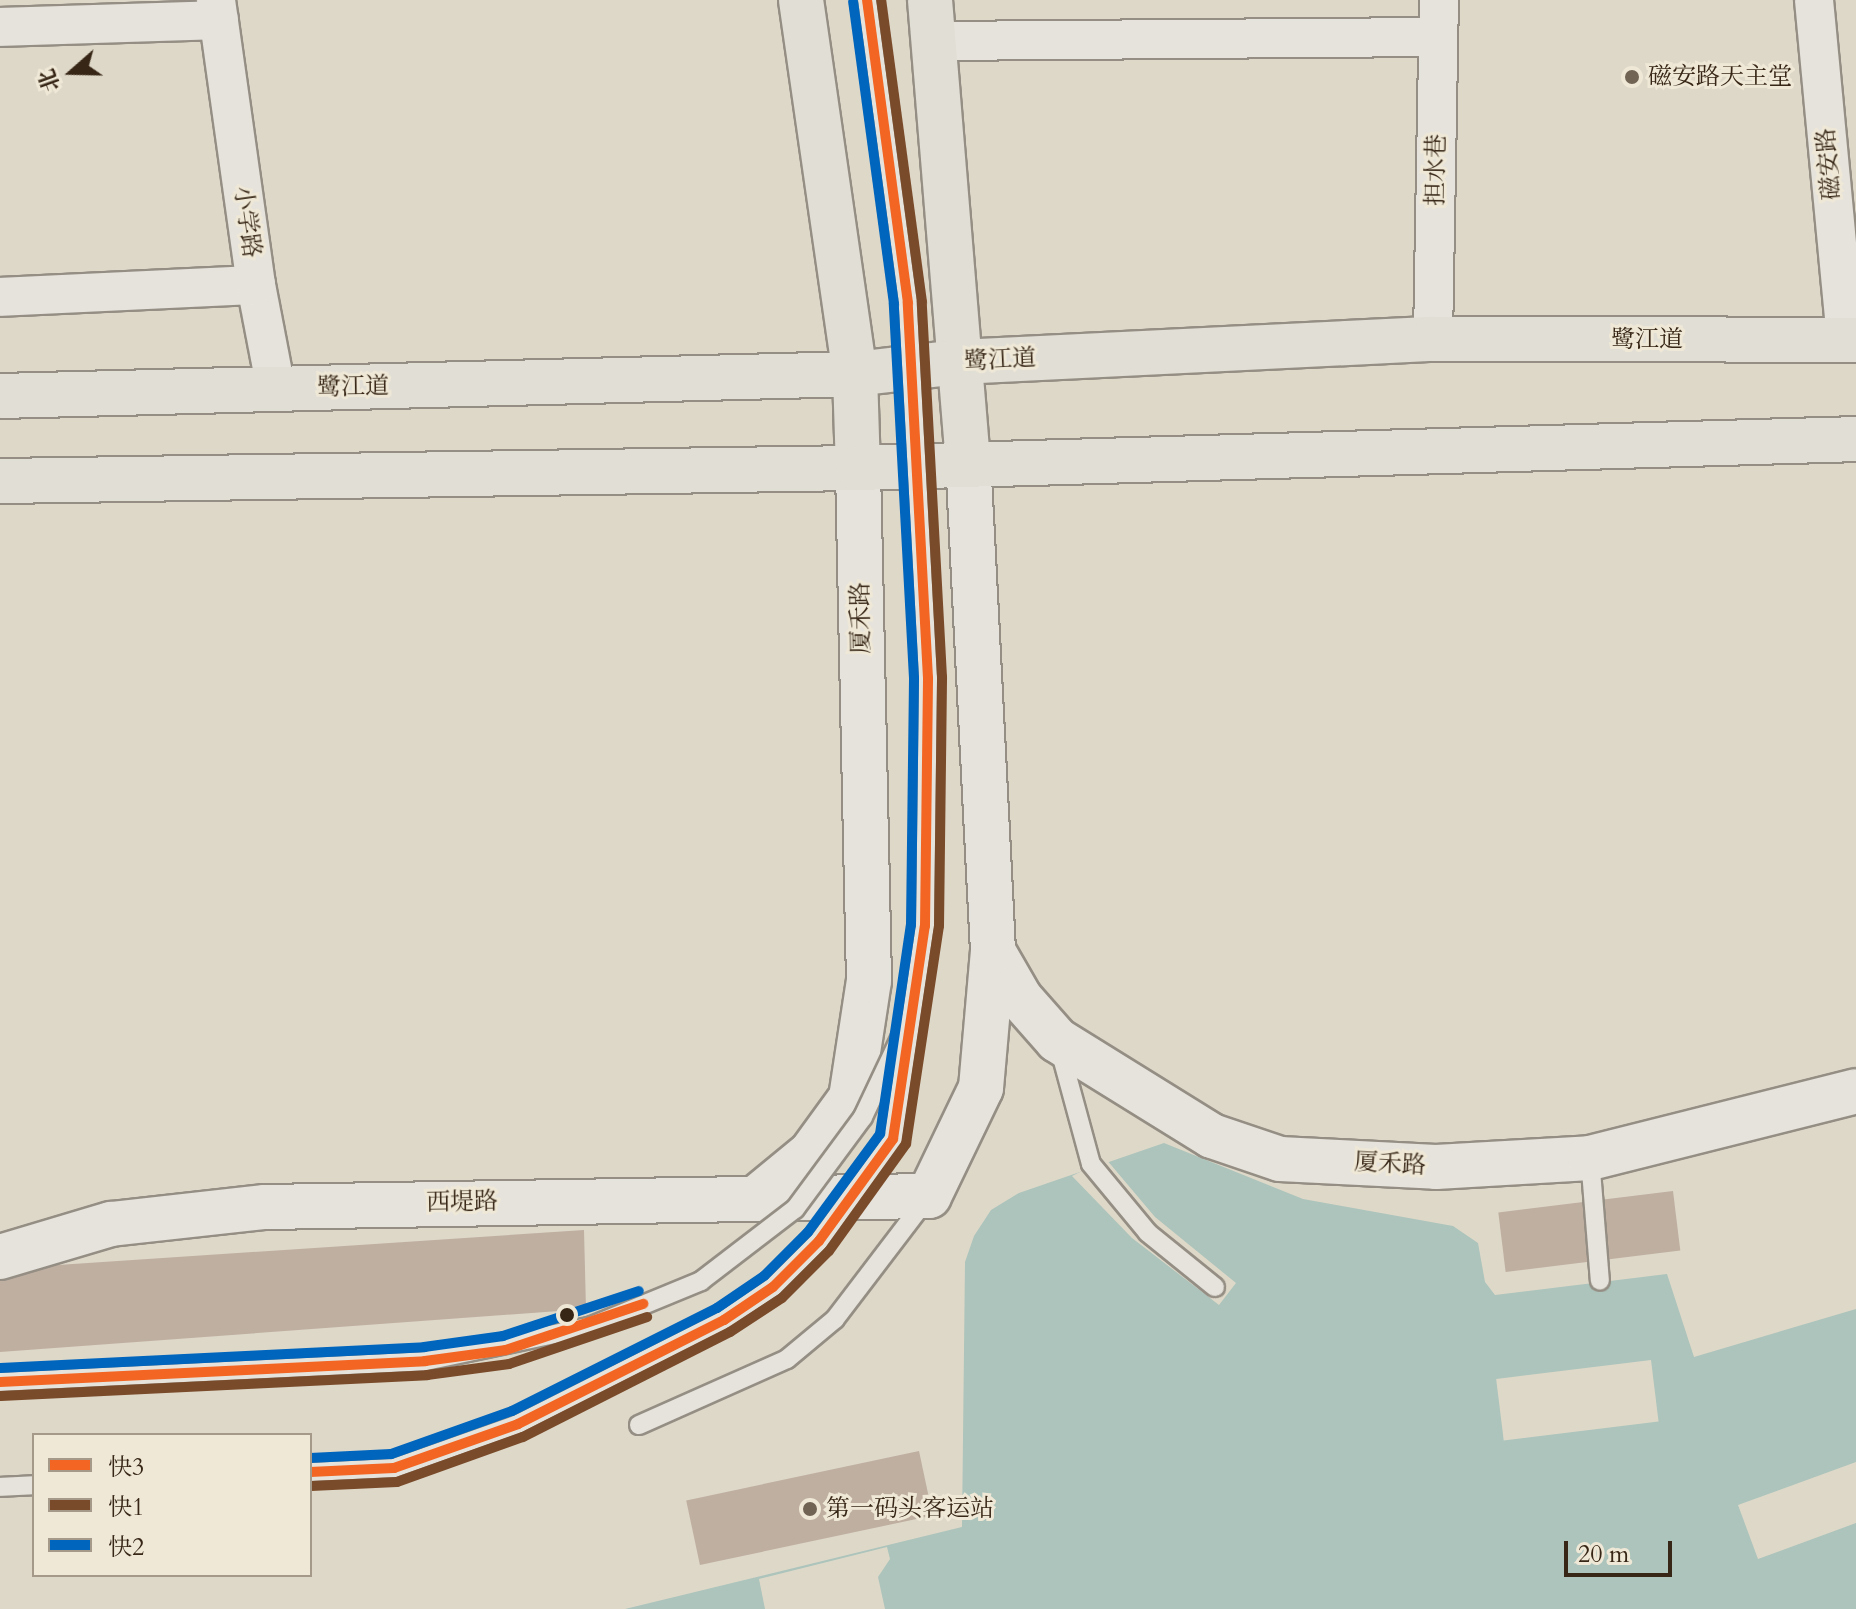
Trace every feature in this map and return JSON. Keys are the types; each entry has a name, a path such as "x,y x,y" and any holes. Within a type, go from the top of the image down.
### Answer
{"main road":[{"name":"厦禾路","path":"801,0 855,374 858,468"},
{"name":"厦禾路","path":"933,20 968,464"},
{"name":"鹭江道","path":"0,396 855,374 959,362 1433,339 1851,340"},
{"path":"0,481 858,468 1856,439"}],"street":[{"path":"0,27 217,10"},
{"name":"小学路","path":"0,297 256,285 217,10"},
{"path":"933,20 1439,18"},
{"name":"担水巷","path":"1433,339 1439,18"},
{"name":"磁安路","path":"1816,18 1851,340"},
{"path":"256,285 276,389"},
{"name":"厦禾路","path":"929,1196 981,1088 993,951 968,464"},
{"name":"厦禾路","path":"755,1199 811,1153 851,1098 869,981 858,468"},
{"name":"厦禾路","path":"993,951 1020,998 1057,1040 1212,1136 1280,1159 1436,1167 1590,1158 1856,1091"},
{"name":"西堤路","path":"0,1257 111,1224 205,1211 929,1196"}],"lane":[{"path":"312,1472 394,1468 518,1424 619,1377 773,1287 852,1202 893,1139 919,998 929,822 924,551 908,303 867,0"},
{"path":"0,1382 361,1367 492,1352 592,1326 701,1281 751,1249 829,1170 919,998"},
{"path":"1057,1040 1091,1164 1148,1233 1215,1287"},
{"path":"1590,1158 1600,1281"},
{"path":"639,1425 787,1359 835,1319 929,1196"},
{"path":"0,1487 32,1485"}],"shaded area":[{"path":"1164,1143 1303,1199 1453,1226 1478,1243 1485,1282 1495,1295 1667,1274 1694,1357 1856,1309 1856,1609 625,1609 962,1527 965,1262 974,1236 991,1210 1019,1193"}],"pier":[{"path":"1106,1159 1155,1217 1236,1283 1219,1305 1132,1238 1072,1176"},
{"path":"1651,1360 1659,1422 1504,1441 1496,1379"},
{"path":"1856,1462 1856,1523 1758,1559 1738,1505"},
{"path":"887,1547 890,1559 878,1577 885,1609 765,1609 759,1579"}],"building":[{"path":"1673,1191 1680,1251 1506,1272 1498,1212"},
{"path":"584,1230 586,1309 0,1352 0,1281 43,1266"},
{"name":"第一码头客运站","path":"919,1451 933,1516 700,1565 686,1500"}],"transit line":[{"name":"快3","path":"312,1472 394,1468 518,1424 724,1320 773,1287 819,1241 893,1139 925,926 928,678 908,303 867,0"},
{"name":"快1","path":"312,1486 397,1482 523,1437 730,1332 782,1298 829,1251 906,1144 939,926 942,677 922,302 881,0"},
{"name":"快2","path":"312,1458 391,1454 512,1411 717,1308 764,1276 808,1232 880,1134 911,925 914,678 894,304 853,2"},
{"name":"快2","path":"0,1368 424,1347 503,1336 639,1291"},
{"name":"快3","path":"0,1382 425,1361 506,1350 643,1304"},
{"name":"快1","path":"1,1396 427,1375 509,1364 647,1317"}],"place":[{"name":"磁安路天主堂","path":"1632,77"},
{"name":"第一码头客运站","path":"810,1509"}]}
